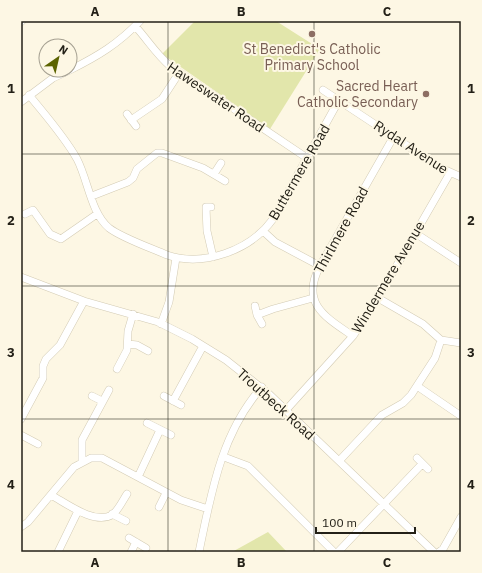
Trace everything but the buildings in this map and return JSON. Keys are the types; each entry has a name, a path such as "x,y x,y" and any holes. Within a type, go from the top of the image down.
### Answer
{"street":[{"path":"78,66 90,61 110,48 137,24"},
{"name":"Haweswater Road","path":"137,24 154,52 179,73 307,158"},
{"path":"131,120 162,98 179,73"},
{"path":"21,102 53,78"},
{"name":"Rydal Avenue","path":"322,90 450,173 461,177"},
{"name":"Buttermere Road","path":"29,95 65,140 77,160 92,196 97,214 109,228 176,258 198,259 213,257 236,248 263,231 273,219 339,100"},
{"name":"Thirlmere Road","path":"313,298 313,282 320,266 394,136"},
{"path":"92,196 128,182 143,164 157,152 214,174 225,181"},
{"path":"214,174 221,163"},
{"name":"Windermere Avenue","path":"286,410 353,336 378,298 450,173"},
{"path":"211,207 206,207 206,222 213,257"},
{"path":"25,214 33,210 50,234 61,239 97,214"},
{"path":"263,231 275,242 320,266"},
{"path":"415,233 461,263"},
{"path":"161,324 169,302 176,258"},
{"name":"Troutbeck Road","path":"21,277 84,301 133,314 161,324 203,346 247,375 286,410 434,552"},
{"path":"257,315 313,298 322,314 353,336"},
{"path":"378,298 427,326 441,340 461,343"},
{"path":"21,419 43,378 43,366 46,359 60,345 84,301"},
{"path":"255,306 257,315 262,324"},
{"path":"117,369 128,344 128,331 133,314"},
{"path":"339,461 372,424 382,415 402,403 418,386 435,358 441,340"},
{"path":"128,344 137,345 148,351"},
{"path":"173,401 203,346"},
{"path":"418,386 461,416"},
{"path":"199,552 213,482 224,457 229,438 253,398 262,388"},
{"path":"82,461 82,440 109,390"},
{"path":"92,396 102,401"},
{"path":"164,396 181,405"},
{"path":"147,423 171,435"},
{"path":"138,477 160,430"},
{"path":"21,435 38,444"},
{"path":"224,457 248,466 334,552"},
{"path":"21,527 28,522 74,466 91,458 102,458 166,493 181,500 208,509"},
{"path":"338,552 384,504 420,461 428,469"},
{"path":"159,508 166,493"},
{"path":"51,495 78,511 95,517 103,517 112,514 127,494"},
{"path":"58,552 78,511"},
{"path":"112,514 126,521"},
{"path":"439,552 443,549 461,517"},
{"path":"129,538 146,548"},
{"path":"131,552 136,542"}],"green space":[{"path":"195,21 276,21 320,49 270,129 162,54"},
{"path":"268,532 287,552 232,552"}],"place":[{"name":"St Benedict's Catholic Primary School","path":"312,34"},
{"name":"Sacred Heart Catholic Secondary","path":"426,94"}]}
